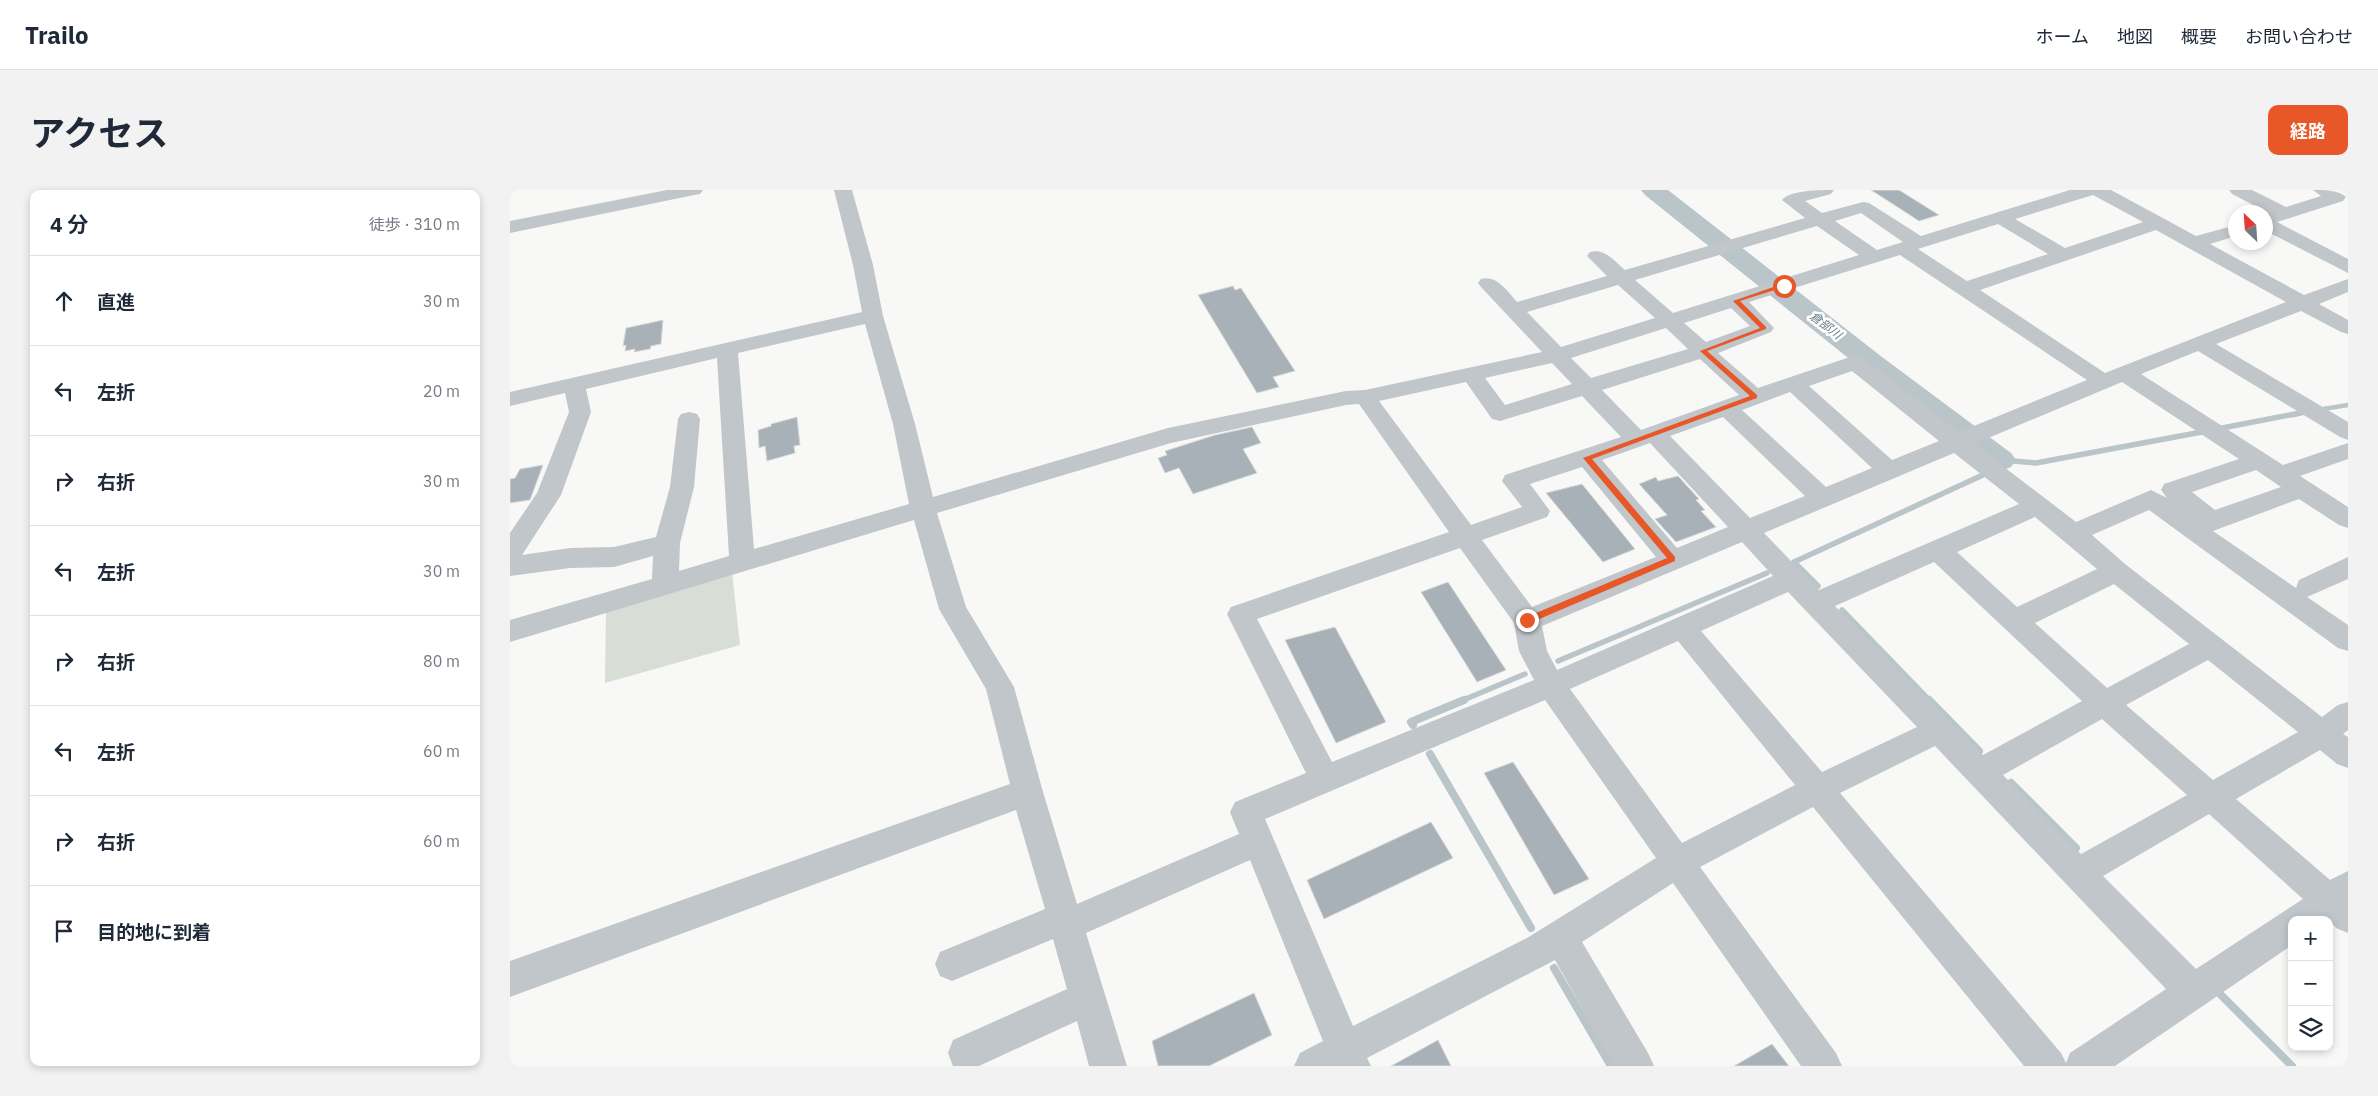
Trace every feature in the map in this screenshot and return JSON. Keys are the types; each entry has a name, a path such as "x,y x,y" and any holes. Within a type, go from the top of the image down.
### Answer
{"street":[{"path":"510,227 694,190"},
{"path":"842,190 863,265 873,316 904,424 923,509 953,609 1000,688 1027,792 1108,1066"},
{"path":"1825,190 1791,200 1875,257"},
{"path":"510,630 1168,436 1346,398 1365,397 1472,375 1558,355 1670,322 2090,190"},
{"path":"2098,190 2348,328"},
{"path":"2238,190 2284,214"},
{"path":"2273,218 2337,197 2322,190"},
{"path":"1514,309 1863,207 1964,289 2104,382"},
{"path":"2000,218 2063,255"},
{"path":"1964,289 2158,223"},
{"path":"2273,228 2348,267"},
{"path":"2195,243 2228,233"},
{"path":"1597,256 1755,397"},
{"path":"1488,283 1587,387 1646,437 1747,531 2193,992"},
{"path":"1527,620 1672,559 1747,531 2124,373 2348,285"},
{"path":"1472,375 1500,414 1703,351 1764,328 1736,301"},
{"path":"510,399 873,316"},
{"path":"2199,343 2348,432"},
{"path":"727,349 742,563"},
{"path":"1325,780 1241,614 1538,511 1514,481 1587,458 1793,383 1855,363 1964,440 1993,471 2073,533 2116,571 2348,755"},
{"path":"2124,373 2348,519"},
{"path":"1793,383 1890,471"},
{"path":"510,553 549,495 580,412 574,385"},
{"path":"1365,397 1527,620 1533,651 1551,685 1679,861 1823,1066"},
{"path":"1726,408 1822,498"},
{"path":"665,585 667,543 682,487 689,419"},
{"path":"2278,475 2348,451"},
{"path":"1587,458 1672,559"},
{"path":"2257,461 2173,490 2203,525 2348,640"},
{"path":"2073,533 2151,499 2203,525 2302,490"},
{"path":"1816,603 2038,506"},
{"path":"510,566 570,558 614,557 667,543"},
{"path":"1938,550 2104,702 2211,796 2342,902 2309,916"},
{"path":"2308,587 2348,567"},
{"path":"2015,620 2116,571"},
{"path":"1349,1058 1246,812 1551,685 1792,579"},
{"path":"1682,627 2048,1066"},
{"path":"1981,772 2104,702 2210,646"},
{"path":"2078,873 2321,734 2348,714"},
{"path":"1313,1066 1349,1058 1539,950 1679,861 1816,790 1940,730"},
{"path":"510,979 1027,792"},
{"path":"952,964 1065,921 1258,841"},
{"path":"2083,1066 2288,928"},
{"path":"1560,936 1635,1066"},
{"path":"966,1053 1088,998"}],"shaded area":[{"path":"732,572 740,645 605,683 606,609"}],"building":[{"path":"1871,190 1899,190 1939,215 1919,221"},
{"path":"1233,286 1235,290 1241,288 1295,371 1273,377 1279,387 1257,393 1198,295"},
{"path":"663,320 661,344 651,346 650,349 634,352 635,349 625,351 626,345 623,346 626,328"},
{"path":"797,417 800,445 794,446 795,453 767,461 765,446 759,448 758,430 771,426 771,424"},
{"path":"1252,427 1261,443 1243,449 1257,473 1193,494 1179,468 1165,473 1158,458 1167,455 1165,451 1215,435"},
{"path":"543,465 530,500 510,503 510,479 515,478 520,469"},
{"path":"1678,476 1699,499 1696,500 1705,510 1701,511 1716,527 1676,542 1655,519 1667,515 1639,484 1656,477 1658,481"},
{"path":"1582,484 1635,549 1603,562 1546,493"},
{"path":"1448,582 1506,670 1477,682 1421,592"},
{"path":"1335,627 1386,722 1336,743 1285,640"},
{"path":"1513,762 1589,879 1554,895 1484,773"},
{"path":"1431,822 1453,858 1324,919 1307,880"},
{"path":"1254,993 1272,1035 1209,1066 1158,1066 1152,1041"},
{"path":"1438,1040 1451,1066 1391,1066"},
{"path":"1772,1044 1789,1066 1734,1066"}],"waterway":[{"name":"倉部川","path":"1653,190 1872,363 2000,460"},
{"path":"2317,410 2348,405"},
{"path":"2293,415 2307,412"},
{"path":"2217,429 2300,413"},
{"path":"1818,586 1794,562 1985,474 2000,460 2036,463 2207,431"},
{"path":"1558,661 1767,573"},
{"path":"1842,610 1930,701"},
{"path":"1461,701 1525,674"},
{"path":"1413,725 1411,722 1464,700"},
{"path":"1929,700 1979,751"},
{"path":"1430,754 1531,928"},
{"path":"2011,783 2076,848"},
{"path":"1554,968 1611,1066"},
{"path":"2219,993 2292,1066"}],"route":[{"path":"1527,620 1672,559 1587,458 1755,397 1703,351 1764,328 1736,301 1784,286"}]}
